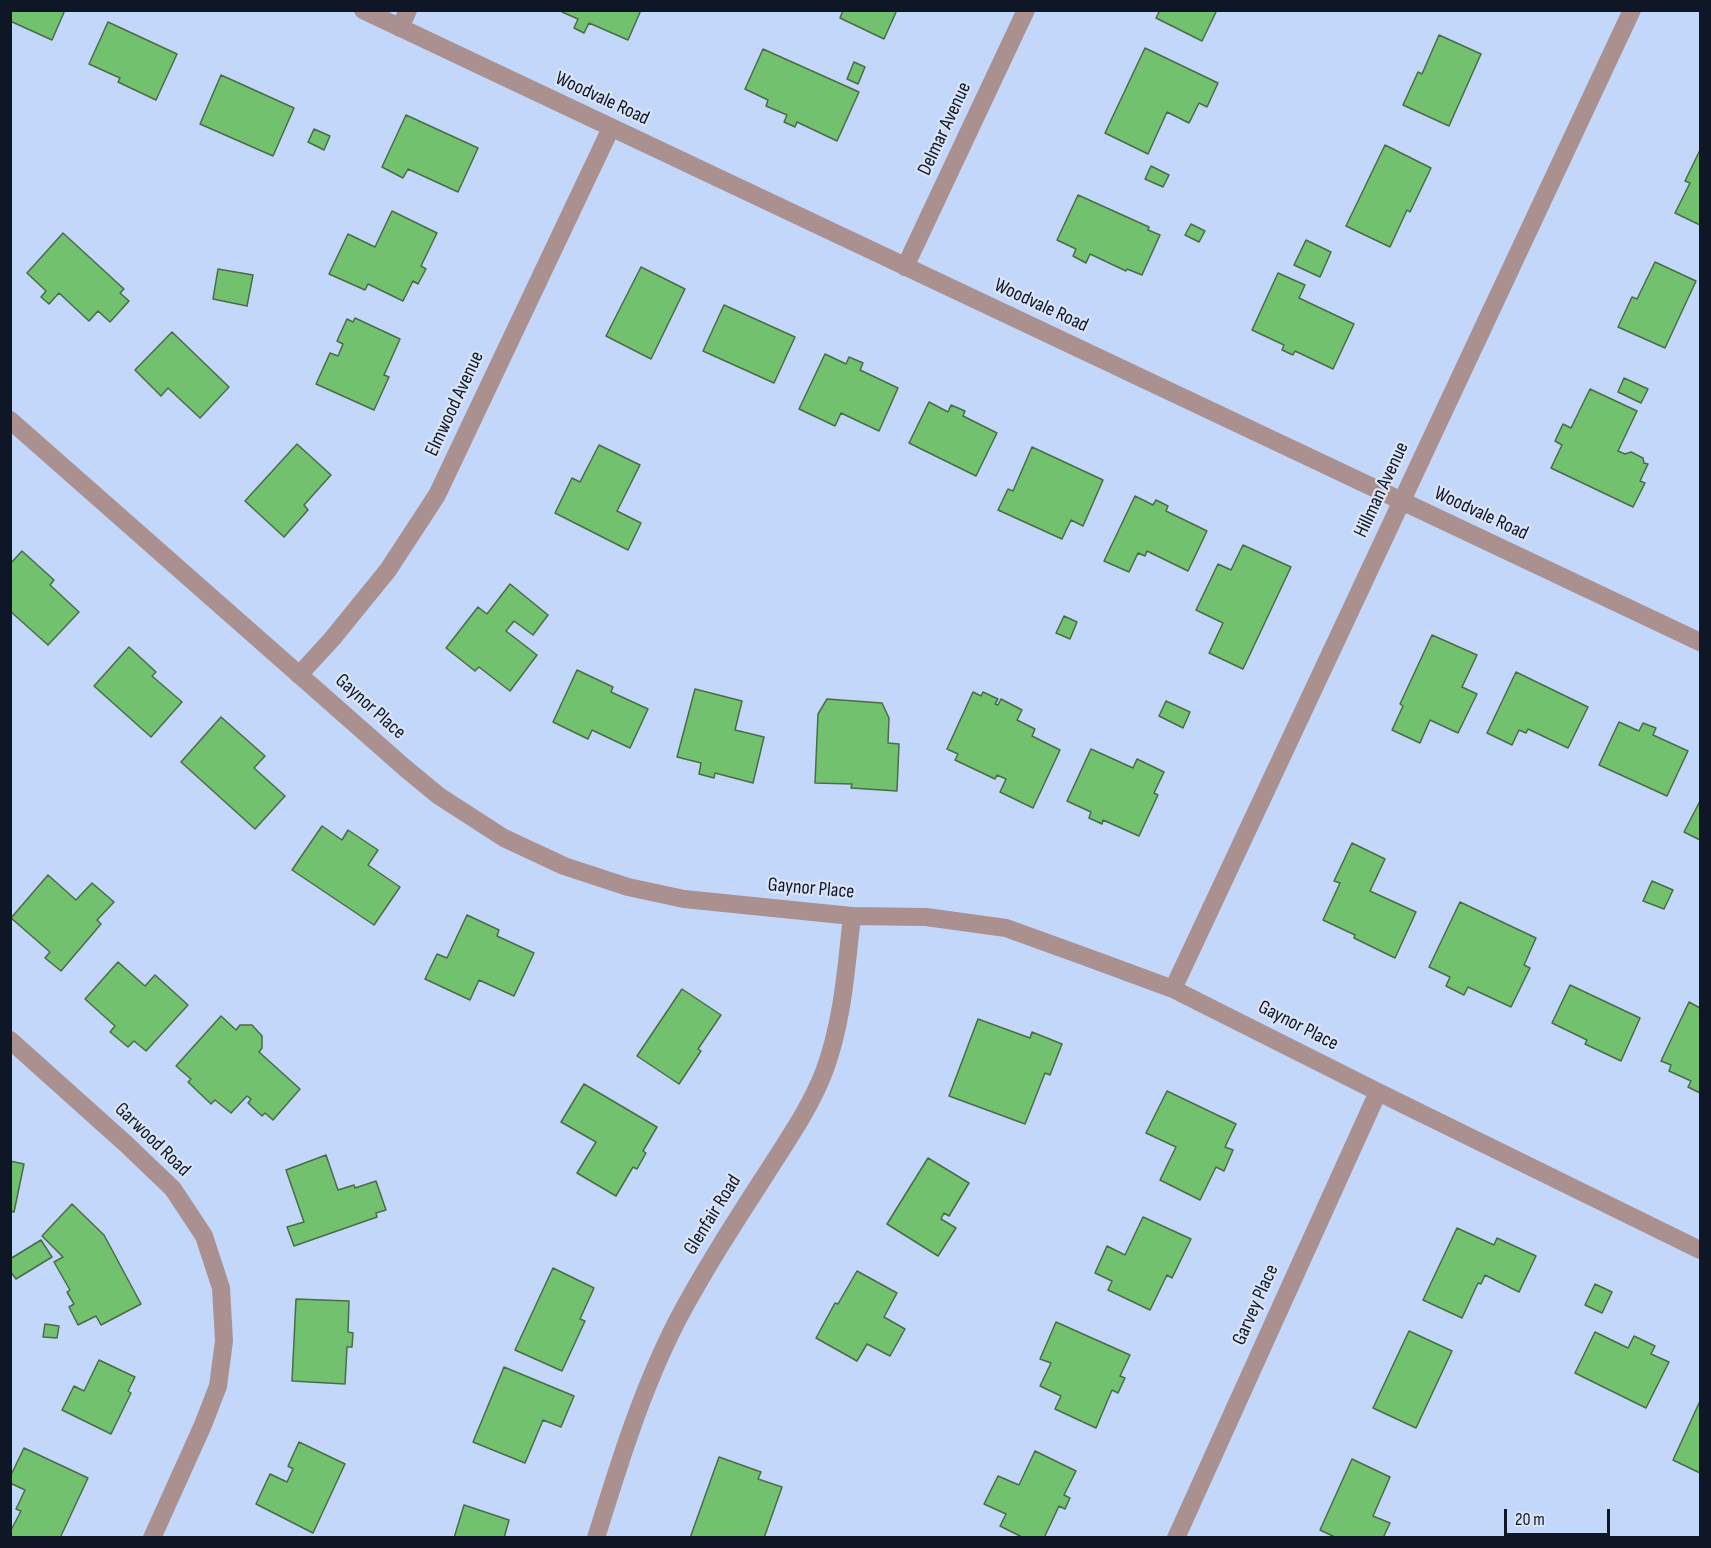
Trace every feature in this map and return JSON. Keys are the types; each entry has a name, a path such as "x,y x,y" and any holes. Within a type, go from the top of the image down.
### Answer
{"street":[{"name":"Woodvale Road","path":"363,10 1701,642"},
{"path":"400,28 408,10"},
{"name":"Delmar Avenue","path":"905,267 1026,10"},
{"name":"Hillman Avenue","path":"1173,989 1632,10"},
{"name":"Elmwood Avenue","path":"300,675 333,639 388,570 437,495 611,128"},
{"name":"Gaynor Place","path":"10,420 439,796 504,838 564,866 628,887 684,899 852,916 926,917 1006,928 1173,989 1701,1250"},
{"name":"Glenfair Road","path":"596,1538 620,1460 656,1367 676,1324 704,1271 800,1121 824,1072 840,1017 852,916"},
{"name":"Garwood Road","path":"10,1040 173,1189 204,1236 221,1288 224,1341 218,1386 152,1538"},
{"name":"Garvey Place","path":"1176,1538 1378,1092"}],"building":[{"path":"10,10 65,10 52,40 10,21"},
{"path":"563,10 641,10 628,40 589,23 584,33 574,28 578,19 562,12"},
{"path":"843,10 897,10 884,39 840,18"},
{"path":"1160,10 1217,10 1202,41 1156,18"},
{"path":"108,22 177,54 156,100 118,82 120,78 89,64"},
{"path":"1439,35 1481,54 1449,126 1403,105 1418,72 1422,74"},
{"path":"1145,48 1218,83 1207,107 1199,103 1189,123 1167,112 1148,154 1105,133"},
{"path":"763,49 859,92 837,141 797,122 795,127 784,122 787,115 766,106 768,100 745,89"},
{"path":"854,62 865,67 858,84 847,79"},
{"path":"221,75 294,108 273,156 200,124"},
{"path":"406,115 478,148 458,192 408,169 403,178 382,167"},
{"path":"314,129 330,136 324,150 308,142"},
{"path":"1385,145 1431,168 1410,212 1407,210 1390,247 1346,226"},
{"path":"1700,150 1700,225 1675,213 1690,183 1685,181"},
{"path":"1151,166 1169,175 1163,187 1145,179"},
{"path":"1078,195 1149,227 1148,230 1160,235 1142,275 1127,269 1126,271 1090,254 1086,263 1073,256 1076,249 1057,240"},
{"path":"392,211 437,233 421,266 426,269 418,284 413,281 403,301 368,284 365,290 329,274 348,234 375,247"},
{"path":"1191,224 1205,231 1199,242 1185,235"},
{"path":"63,233 124,289 120,293 129,301 110,322 98,311 89,321 59,293 49,304 41,297 46,291 27,273"},
{"path":"1306,240 1331,252 1320,277 1294,265"},
{"path":"1655,262 1696,281 1665,348 1618,327 1632,297 1637,299"},
{"path":"641,267 685,289 651,359 606,336"},
{"path":"218,269 253,275 247,306 213,299"},
{"path":"1278,273 1305,285 1299,298 1354,324 1333,369 1295,351 1293,355 1282,350 1284,345 1252,330"},
{"path":"724,305 795,337 774,383 703,351"},
{"path":"355,318 400,339 384,375 389,377 374,410 316,384 330,353 338,356 343,344 337,341 347,319 353,322"},
{"path":"172,332 229,387 200,418 168,388 161,396 135,370"},
{"path":"825,354 846,364 849,357 863,363 860,370 898,388 879,431 841,413 835,426 799,409"},
{"path":"1624,378 1648,389 1641,403 1618,392"},
{"path":"1590,389 1637,411 1618,451 1625,454 1631,452 1643,458 1644,463 1648,464 1640,481 1645,483 1633,507 1551,468 1562,445 1555,441 1563,424 1571,428"},
{"path":"929,402 948,412 951,405 965,411 963,416 997,433 976,476 909,443"},
{"path":"297,444 331,475 304,505 308,510 284,537 245,501"},
{"path":"599,445 640,465 617,511 641,523 628,550 555,513 572,478 580,482"},
{"path":"1032,447 1103,480 1083,526 1071,520 1062,539 998,510 1008,489 1013,491"},
{"path":"1135,496 1153,505 1156,500 1168,506 1166,511 1207,531 1188,571 1147,551 1145,556 1138,553 1129,572 1104,561"},
{"path":"1243,545 1291,567 1243,669 1209,653 1223,623 1196,610 1218,564 1231,570"},
{"path":"22,551 54,580 50,585 79,612 48,645 10,611 10,564"},
{"path":"510,584 548,615 533,635 514,621 506,631 537,655 510,691 479,667 475,671 446,648 478,607 487,614"},
{"path":"1064,616 1077,622 1070,639 1056,633"},
{"path":"1432,635 1477,655 1462,687 1477,694 1458,733 1430,720 1420,743 1392,730 1403,706 1400,704"},
{"path":"129,647 156,672 152,676 182,702 151,737 94,686"},
{"path":"577,670 613,687 611,692 648,709 630,748 592,730 588,739 553,722"},
{"path":"1516,672 1588,707 1568,748 1528,729 1526,733 1519,730 1512,745 1487,733"},
{"path":"695,689 742,701 735,730 764,737 753,783 715,773 714,778 699,774 701,763 677,757"},
{"path":"973,692 981,696 983,692 998,699 995,704 998,705 1001,699 1022,710 1017,720 1035,729 1032,736 1060,750 1033,808 1000,792 1006,779 997,775 995,779 955,760 958,754 947,749"},
{"path":"827,699 882,703 889,718 888,743 899,744 897,791 851,788 852,784 815,783 818,714"},
{"path":"1166,701 1190,712 1183,728 1159,716"},
{"path":"221,717 265,756 254,768 285,796 255,829 181,762"},
{"path":"1619,722 1639,731 1643,723 1656,728 1653,735 1688,751 1667,796 1599,765"},
{"path":"1091,749 1133,768 1137,759 1164,772 1154,793 1158,795 1139,836 1103,820 1102,824 1089,818 1091,812 1067,801"},
{"path":"1700,801 1700,840 1684,832"},
{"path":"322,826 342,840 348,830 378,850 368,865 400,887 374,925 292,870"},
{"path":"1352,843 1385,859 1370,891 1416,912 1395,958 1323,920 1340,883 1334,881"},
{"path":"48,875 76,900 92,883 114,902 97,920 101,924 61,971 45,958 50,952 11,918"},
{"path":"1652,881 1673,890 1664,909 1643,901"},
{"path":"1460,902 1536,938 1524,965 1530,968 1511,1007 1468,987 1464,995 1446,986 1450,977 1429,967"},
{"path":"467,915 499,930 497,936 534,953 514,996 479,980 470,1000 425,979 437,954 447,958"},
{"path":"118,962 145,986 155,975 188,1005 146,1051 134,1041 128,1047 110,1032 115,1026 85,999"},
{"path":"1570,985 1640,1018 1621,1061 1585,1044 1587,1040 1552,1023"},
{"path":"682,989 721,1015 698,1049 701,1051 679,1084 637,1056"},
{"path":"1689,1002 1700,1008 1700,1093 1688,1087 1691,1081 1669,1071 1671,1065 1661,1061"},
{"path":"221,1016 236,1030 240,1025 252,1025 262,1036 262,1048 259,1052 300,1089 273,1120 265,1113 262,1116 248,1103 251,1099 247,1096 231,1113 215,1100 211,1104 188,1082 191,1079 176,1066"},
{"path":"978,1019 1030,1038 1032,1032 1062,1044 1050,1075 1045,1073 1025,1124 949,1096"},
{"path":"584,1084 657,1127 643,1151 646,1153 637,1169 633,1167 616,1196 577,1173 596,1142 561,1122"},
{"path":"1167,1091 1236,1124 1225,1147 1233,1150 1224,1171 1216,1167 1200,1200 1160,1180 1176,1147 1146,1133"},
{"path":"326,1155 338,1190 354,1185 355,1188 376,1181 386,1210 376,1213 377,1217 294,1246 287,1227 304,1222 286,1170"},
{"path":"928,1158 969,1183 949,1216 944,1213 941,1219 956,1228 938,1256 887,1224"},
{"path":"10,1161 24,1164 14,1212 10,1211"},
{"path":"72,1204 104,1235 141,1304 101,1325 96,1316 78,1325 69,1307 74,1304 67,1292 70,1290 54,1262 63,1257 42,1236"},
{"path":"1143,1217 1191,1239 1172,1278 1167,1275 1150,1310 1108,1290 1112,1281 1095,1273 1107,1246 1125,1255"},
{"path":"1457,1228 1494,1245 1497,1238 1536,1256 1519,1292 1485,1275 1481,1284 1478,1283 1462,1318 1423,1300"},
{"path":"41,1240 52,1257 16,1279 10,1271 10,1259"},
{"path":"553,1268 594,1288 580,1319 585,1321 562,1371 515,1350"},
{"path":"857,1271 897,1293 884,1317 905,1329 890,1356 867,1344 857,1361 816,1338 835,1303 838,1304"},
{"path":"1595,1284 1612,1292 1602,1313 1585,1305"},
{"path":"296,1299 349,1301 348,1332 353,1333 352,1347 347,1347 345,1384 292,1381"},
{"path":"1056,1322 1130,1355 1120,1376 1125,1378 1118,1393 1112,1390 1096,1428 1055,1409 1061,1396 1040,1386 1051,1363 1040,1359"},
{"path":"45,1324 59,1326 57,1338 43,1337"},
{"path":"1409,1331 1452,1351 1416,1428 1373,1408"},
{"path":"1595,1332 1628,1348 1634,1336 1655,1346 1651,1354 1669,1362 1646,1408 1575,1373"},
{"path":"99,1360 135,1377 128,1391 131,1393 111,1434 62,1410 74,1386 84,1391"},
{"path":"504,1367 574,1396 561,1427 543,1420 525,1463 473,1442"},
{"path":"1700,1401 1700,1473 1673,1460"},
{"path":"299,1442 345,1464 313,1533 256,1504 270,1474 287,1482 293,1469 288,1466"},
{"path":"24,1448 88,1478 60,1538 10,1537 10,1532 21,1511 16,1509 25,1490 10,1483 10,1477"},
{"path":"1035,1451 1076,1471 1064,1495 1070,1498 1065,1509 1059,1506 1044,1538 1024,1538 1000,1526 1006,1514 984,1504 998,1476 1019,1485"},
{"path":"719,1457 761,1472 758,1479 782,1487 764,1538 690,1538"},
{"path":"1352,1459 1390,1477 1373,1516 1390,1523 1383,1538 1337,1538 1320,1530"},
{"path":"464,1505 509,1520 504,1538 454,1538"}]}
